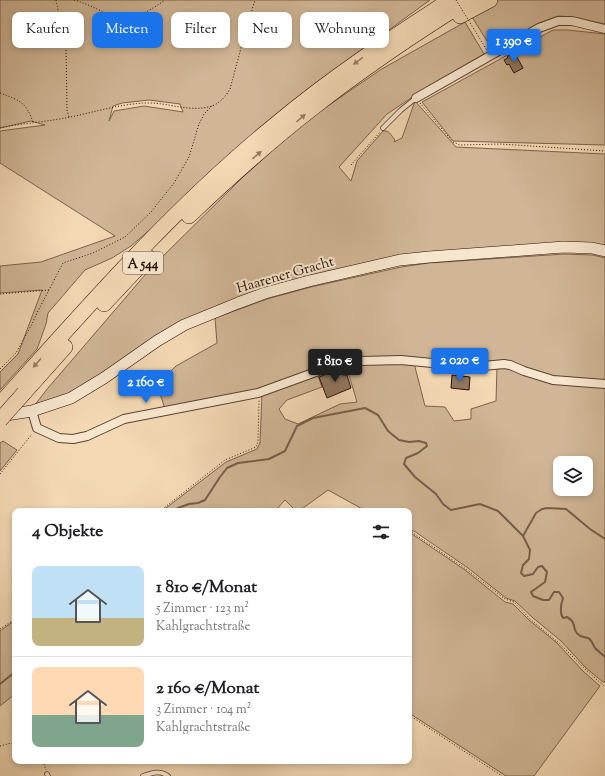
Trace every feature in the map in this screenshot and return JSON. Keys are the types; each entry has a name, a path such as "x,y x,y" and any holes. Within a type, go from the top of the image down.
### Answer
{"highway":[{"path":"390,39 412,17 435,0"},
{"name":"A 544","path":"4,400 119,272 158,232 275,124 321,88 390,39 450,0"},
{"name":"A 544","path":"0,420 122,284 160,244 236,172 314,107 366,68 469,0"},
{"path":"417,34 461,15 490,0"}],"main road":[{"name":"Haarener Gracht","path":"0,416 32,411 71,398 184,325 265,293 309,281 408,260 564,247 592,248 605,251"}],"street":[{"path":"416,98 539,28 558,21 572,22 605,29"},
{"path":"32,411 37,428 59,438 80,438 128,418 258,393 338,364 368,361 401,360 473,367 504,364 553,380 605,384"}],"lane":[{"path":"383,128 400,110 416,98"},
{"path":"142,776 161,772 168,776"}],"path":[{"path":"56,0 66,49 67,110 69,117"},
{"path":"74,0 120,18 134,17 165,0"},
{"path":"0,369 16,352 63,263 93,253 125,237 151,212 174,183 189,157 199,124 204,114 213,105 225,98 230,90 247,26 256,0"},
{"path":"456,0 488,52"},
{"path":"0,93 19,101 25,106 33,123"},
{"path":"416,98 453,142 460,145 501,144 605,151"},
{"path":"0,128 146,103 158,103 181,108 198,108 213,105"},
{"path":"351,165 383,128"},
{"path":"0,294 49,290"},
{"path":"164,508 225,460 256,447 258,442 258,393"},
{"path":"0,474 37,428"},
{"path":"412,532 466,569 505,599 514,602 530,619 559,643 605,687"},
{"path":"0,629 12,621"},
{"path":"412,717 502,776"},
{"path":"0,746 12,743"},
{"path":"44,764 48,775"}],"shaded area":[{"path":"0,0 430,0 389,30 389,12 300,12 300,48 364,48 309,88 227,157 158,223 131,246 112,258 85,270 48,313 46,324 37,349 0,390 0,372 18,354 42,290 0,293 0,266 41,262 115,236 0,163 0,131 45,125 31,121 0,128","holes":["149,100 180,104 183,112 144,106 114,111 109,121 113,106 122,103"]},
{"path":"497,0 605,0 605,25 573,17 558,16 537,24 492,49 472,17"},
{"path":"465,22 484,54 423,90 387,114 339,167 351,181 357,161 383,131 390,133 395,140 394,142 402,138 415,101 456,147 605,154 605,247 430,254 236,299 69,394 34,406 151,268 243,177 303,123 380,70"},
{"path":"553,30 605,34 605,145 453,141 422,102"},
{"path":"564,254 593,255 605,258 605,382 553,378 525,369 361,359 258,390 165,409 157,384 176,366 217,343 215,318 267,299 311,287 401,267 429,263"},
{"path":"414,363 425,406 445,407 454,421 471,419 471,409 496,401 497,367 505,366 523,372 605,386 605,682 586,668 561,641 515,601 506,598 468,568 412,531 412,508 361,508 328,490 303,508 293,508 285,500 278,508 166,508 226,462 257,449 260,443 262,394 317,373 322,387 287,400 279,409 285,419 298,424 340,404 357,402 346,365"},
{"path":"3,441 17,450 0,471 0,443"},
{"path":"412,534 465,570 505,602 513,604 529,620 557,643 583,671 600,686 534,776 506,776 412,715"},
{"path":"12,622 12,696 0,706 0,631"}],"building":[{"path":"514,52 523,68 514,73 509,64 507,65 504,60"},
{"path":"341,369 343,375 347,375 351,388 327,398 319,377"},
{"path":"452,375 470,377 469,390 451,388"}],"waterway":[{"path":"178,508 205,500 227,468 238,463 269,459 285,451 297,426 313,418 365,408 378,415 388,431 399,440 409,442 419,441 426,443 427,446 418,453 406,458 404,464 415,477 436,494 443,504 451,510 480,504 498,511 523,536 530,550 529,559 523,565 521,573 524,576 533,574 538,567 542,566 547,572 545,582 531,592 533,596 543,600 549,600 554,592 559,592 563,598 561,605 563,618 567,617 570,619 574,624 575,631 581,636 588,638 595,648 605,657"},
{"path":"523,536 536,513 547,508 566,509 590,529 605,539"},
{"path":"0,684 12,674"}]}
